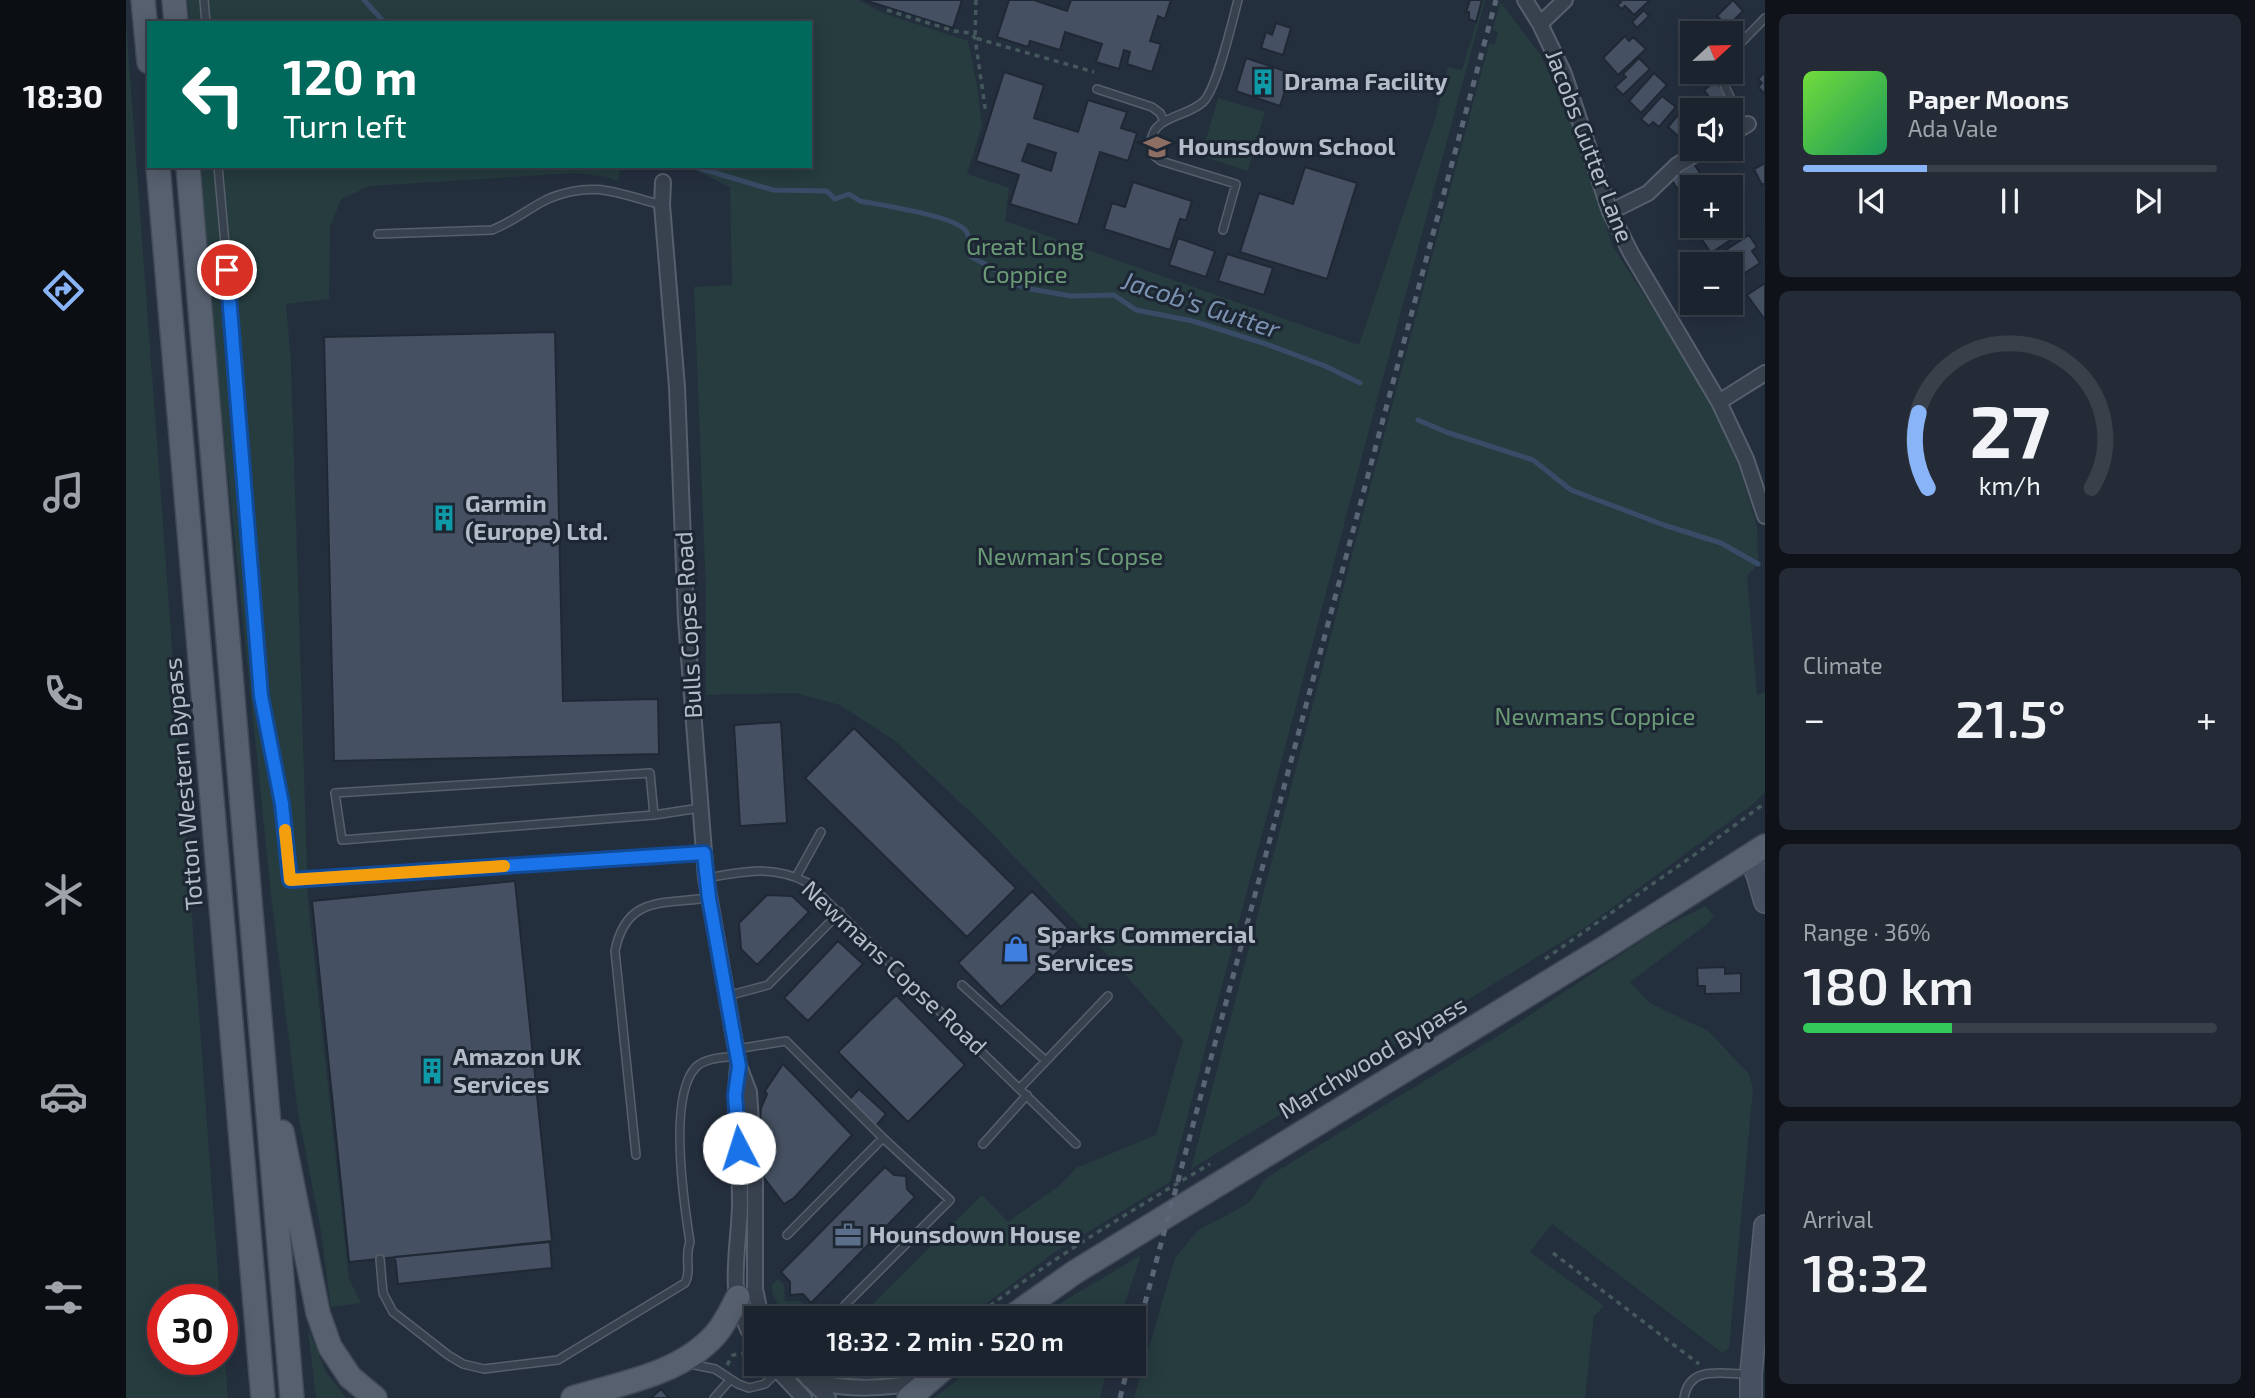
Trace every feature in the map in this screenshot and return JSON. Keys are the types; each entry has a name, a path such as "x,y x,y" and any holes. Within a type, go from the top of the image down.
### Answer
{"main road":[{"path":"143,0 147,41"},
{"path":"174,0 176,21"},
{"name":"Totton Western Bypass","path":"158,168 263,1398"},
{"path":"188,168 292,1398"},
{"name":"Marchwood Bypass","path":"1027,1306 1075,1272 1757,852"},
{"path":"261,1026 318,1313 330,1347 350,1377 374,1398"},
{"path":"573,1398 675,1365 698,1352 717,1333 738,1297"},
{"path":"909,1398 933,1376"}],"street":[{"name":"Jacobs Gutter Lane","path":"1525,0 1540,24 1563,74 1610,212 1632,255 1719,402 1746,459 1765,516"},
{"path":"1540,24 1564,0"},
{"path":"1610,212 1648,193 1685,161"},
{"name":"Bulls Copse Road","path":"663,182 662,205 677,387 686,619 706,878 737,1057 749,1093 755,1182 755,1289 759,1306"},
{"path":"1719,402 1765,373"},
{"path":"1757,852 1765,902"},
{"name":"Bulls Copse Road","path":"737,1057 735,1095 740,1205 736,1277 744,1318"},
{"path":"1751,1398 1765,1226"},
{"path":"786,1376 804,1398"},
{"path":"805,1376 828,1398"},
{"path":"809,1380 835,1387 873,1389 927,1381"}],"lane":[{"path":"204,0 206,21"},
{"path":"1223,230 1236,184 1156,159 1152,154 1152,141 1158,126 1164,121 1194,108 1210,93 1238,0"},
{"path":"1743,41 1765,18"},
{"path":"1097,89 1153,107 1164,121"},
{"path":"218,168 261,696 282,804 290,880 704,853"},
{"path":"379,234 492,230 550,198 591,188 662,205"},
{"path":"654,815 650,773 335,793 342,840 654,815 701,808"},
{"path":"796,877 821,832"},
{"name":"Newmans Copse Road","path":"706,878 756,870 775,871 808,883 1076,1144"},
{"path":"636,1155 615,951 617,939 627,917 638,910 647,906 709,898"},
{"path":"726,996 768,985 840,912"},
{"path":"962,985 1045,1061"},
{"path":"1020,1088 1108,996"},
{"path":"380,1259 383,1293 393,1312 463,1364 484,1369 558,1360 679,1288 688,1278 686,1254 690,1242 680,1132 681,1109 692,1073 698,1066 714,1059 737,1057 786,1041 883,1138 950,1200 845,1305"},
{"path":"982,1144 1027,1095"},
{"path":"787,1235 883,1138"},
{"path":"675,1365 705,1366 744,1387 765,1384 771,1376"},
{"path":"1684,1398 1686,1385 1692,1378 1707,1374 1751,1374"},
{"path":"714,1398 730,1380"}],"path":[{"path":"976,0 975,38 986,114"},
{"path":"887,10 1094,72"},
{"path":"1545,959 1765,803"},
{"path":"990,1306 1024,1279 1077,1244 1219,1158"},
{"path":"1553,1253 1696,1359 1707,1374"},
{"path":"722,1373 733,1355 744,1351"}],"green space":[{"name":"Newman's Copse","path":"188,0 858,0 883,13 968,41 982,126 967,174 1009,188 1005,221 1359,345 1435,119 1448,67 1462,70 1485,0 1170,1182 1052,1254 983,1306 871,1306 982,1195 1008,1222 1059,1186 1076,1168 1156,1135 1183,1040 1104,951 983,824 895,741 840,705 795,693 706,695 706,593 694,287 732,285 730,187 691,168 812,168 812,21 190,21"},
{"name":"Newmans Coppice","path":"1500,2 1540,54 1547,68 1573,125 1613,247 1716,413 1736,459 1757,527 1758,564 1747,576 1757,695 1765,692 1765,792 1753,804 1583,929 1191,1169 1489,44 1495,44 1498,32 1493,30"},
{"path":"126,21 219,1284 147,1284 147,1375 226,1375 228,1398 126,1398"},
{"path":"1218,98 1265,112 1248,171 1201,156"},
{"path":"201,168 621,168 618,181 577,173 370,186 341,199 330,227 329,299 286,304 291,363 308,901 349,1279 361,1303 331,1307 320,1226 298,1113 272,904 220,396"},
{"path":"1706,906 1714,917 1630,982 1650,1003 1708,1031 1749,1074 1753,1089 1729,1348 1722,1353 1552,1224 1530,1252 1604,1306 1594,1316 1585,1398 1134,1398 1140,1376 1146,1376 1146,1357 1175,1258 1197,1231 1249,1203 1266,1178 1509,1029 1656,931"},
{"path":"1141,1255 1124,1306 1056,1306"},
{"path":"778,1279 784,1285 785,1301 800,1301 806,1306 779,1306 773,1296 772,1285"},
{"path":"308,1329 326,1372 346,1398 316,1398"},
{"path":"962,1376 1105,1376 1100,1398 934,1398"}],"building":[{"path":"864,0 962,0 953,28"},
{"path":"1009,0 1034,0 1067,11 1071,0 1171,0 1165,19 1158,16 1150,41 1161,44 1152,72 1127,64 1130,52 1124,50 1119,69 1096,62 1102,44 1065,32 1060,50 1030,41 1028,47 997,37"},
{"path":"1470,0 1482,0 1476,22 1469,19 1469,12 1466,12"},
{"path":"1620,0 1650,0 1634,15 1625,6 1622,9 1617,5"},
{"path":"1733,0 1743,11 1733,21 1722,21 1717,16"},
{"path":"1644,10 1649,16 1637,28 1632,22"},
{"path":"1276,23 1291,28 1283,55 1261,48 1266,32 1272,35"},
{"path":"1625,36 1629,41 1633,37 1646,49 1618,75 1603,58"},
{"name":"Drama Facility","path":"1246,58 1291,73 1280,106 1236,91"},
{"path":"1639,58 1650,69 1623,95 1615,87 1626,77 1623,74"},
{"path":"1004,72 1044,85 1034,118 1078,132 1088,100 1127,112 1121,128 1137,133 1128,161 1100,152 1078,225 1010,204 1019,175 976,161","holes":["1028,144 1056,153 1051,171 1022,161"]},
{"path":"1765,72 1765,94 1758,87 1762,83 1758,79"},
{"path":"1654,73 1667,85 1641,113 1629,101"},
{"path":"1712,84 1718,84 1727,96 1710,98 1704,90"},
{"path":"1662,96 1676,107 1659,127 1653,122 1649,126 1641,119"},
{"path":"1680,112 1680,138 1668,127"},
{"path":"1765,163 1765,183 1762,185 1754,169"},
{"path":"1694,164 1701,175 1680,175 1680,192 1671,179"},
{"path":"1305,167 1357,183 1327,279 1240,252 1259,193 1293,204"},
{"path":"1133,182 1192,201 1186,220 1180,219 1170,250 1104,229 1112,203 1125,207"},
{"path":"1749,235 1757,247 1752,251 1760,263 1745,273 1743,252 1723,252"},
{"path":"1178,238 1215,251 1206,277 1169,265"},
{"path":"1701,238 1734,238 1712,252"},
{"path":"1227,254 1273,268 1264,295 1218,281"},
{"path":"1765,283 1765,320 1747,295"},
{"name":"Garmin (Europe) Ltd.","path":"555,332 563,701 658,699 659,754 334,761 324,337"},
{"path":"781,722 787,823 740,826 734,725"},
{"path":"854,728 1016,888 967,937 805,778"},
{"name":"Amazon UK Services","path":"515,881 552,1241 349,1262 312,901"},
{"name":"Sparks Commercial Services","path":"1032,891 1075,935 1001,1007 958,963"},
{"path":"767,895 792,896 809,912 757,965 741,949 739,923"},
{"path":"838,941 863,964 808,1021 784,998"},
{"path":"1725,967 1725,974 1741,973 1741,993 1705,994 1705,986 1698,986 1697,968"},
{"path":"896,995 965,1065 908,1122 838,1052"},
{"path":"783,1064 852,1135 794,1198 784,1204 758,1170 765,1163 758,1140 761,1108 767,1094 765,1091"},
{"path":"859,1089 886,1114 875,1127 848,1101"},
{"name":"Hounsdown House","path":"885,1167 894,1175 906,1176 907,1189 915,1197 811,1303 803,1294 790,1295 790,1282 781,1272"},
{"path":"550,1242 552,1268 398,1284 395,1257"},
{"path":"661,1389 669,1398 651,1398"}],"waterway":[{"name":"Jacob's Gutter","path":"364,0 383,21"},
{"name":"Jacob's Gutter","path":"699,168 773,190 827,191 835,199 849,194 860,201 948,221 966,231 971,257 1025,288 1071,296 1114,295 1136,310 1193,321 1266,344 1325,366 1360,383"},
{"name":"Jacob's Gutter","path":"1418,420 1446,432 1533,460 1571,490 1721,543 1758,564"}],"railway":[{"path":"1144,1306 1496,0"},
{"path":"1120,1398 1126,1376"}],"slow traffic":[{"path":"285,830 290,880 504,866"}],"place":[{"name":"Drama Facility","path":"1263,82"},
{"name":"Hounsdown School","path":"1157,147"},
{"name":"Garmin (Europe) Ltd.","path":"444,518"},
{"name":"Sparks Commercial Services","path":"1016,949"},
{"name":"Amazon UK Services","path":"432,1071"},
{"name":"Hounsdown House","path":"848,1235"}],"route":[{"path":"227,270 261,696 282,804 290,880 704,853 709,898 739,1066 735,1095 739,1148"}],"park label":[{"name":"Great Long Coppice","path":"1025,261"}]}
